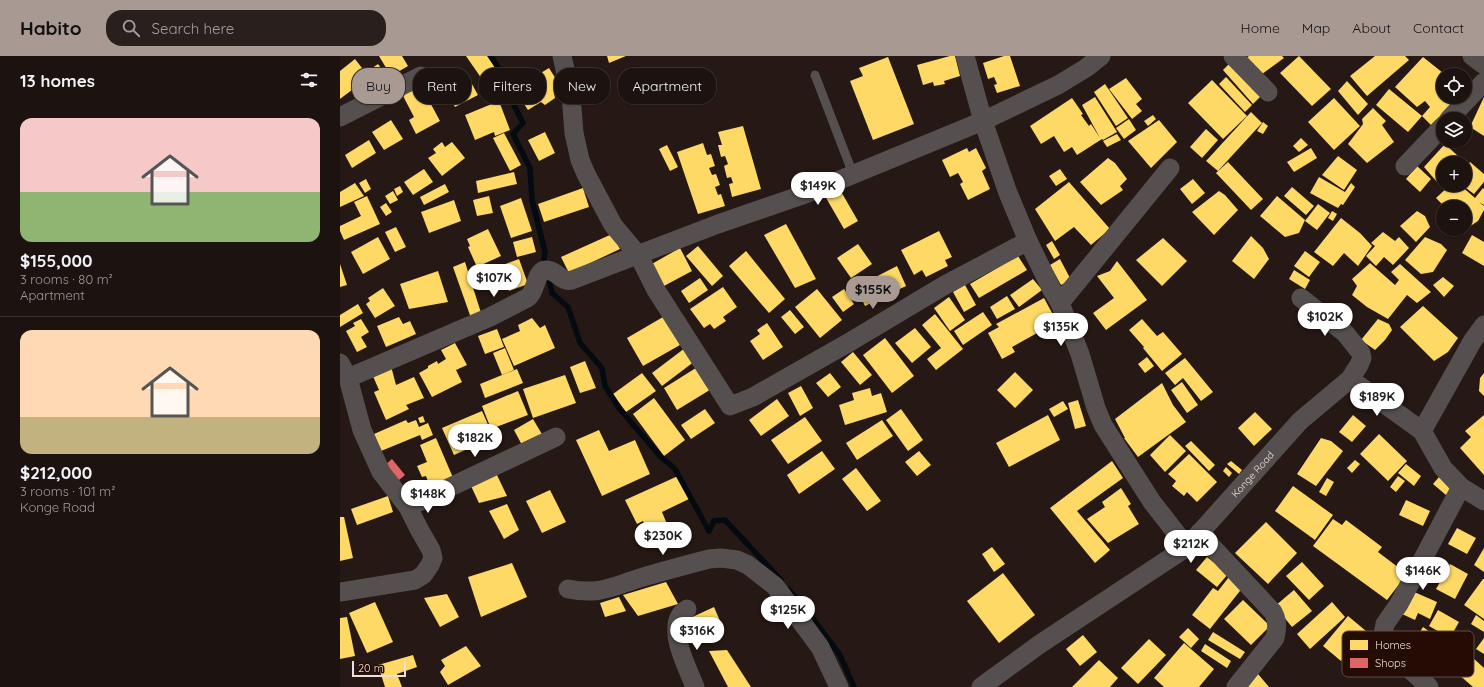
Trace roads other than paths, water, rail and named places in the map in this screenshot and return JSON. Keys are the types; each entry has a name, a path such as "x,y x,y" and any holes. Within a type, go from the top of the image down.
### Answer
{"street":[{"path":"562,56 571,94 574,133 583,167 613,225 639,256 656,290 730,406 753,397 946,285 1028,241"},
{"path":"964,56 983,121 1008,193 1028,241 1060,303 1080,354 1096,408 1103,425 1152,502 1273,612 1277,618 1275,638 1236,687"},
{"path":"340,592 415,580 422,575 430,565 433,558 432,550 408,507 381,472 362,430 344,370 490,317 531,296 538,276 541,272 547,270 567,282 639,256 718,224 808,193 983,121 1058,85 1086,68 1101,56"},
{"path":"1233,56 1268,92"},
{"path":"1472,56 1484,65"},
{"path":"340,117 413,80"},
{"path":"1456,112 1484,82"},
{"path":"1405,166 1436,133"},
{"path":"1060,303 1170,168"},
{"name":"Konge Road","path":"981,687 1040,644 1193,540 1300,421 1350,379 1362,358 1361,353 1345,333 1301,298"},
{"path":"1422,431 1484,325"},
{"path":"1350,379 1422,431 1443,468 1461,487 1484,501"},
{"path":"408,507 556,437"},
{"path":"1384,631 1385,624 1399,604 1461,487"},
{"path":"568,588 584,592 607,589 709,559 720,558 737,560 748,565 775,586 820,647 839,687"},
{"path":"686,609 680,616 677,626 678,639 695,687"},
{"path":"1418,677 1429,687"}],"lane":[{"path":"815,75 853,174"}],"waterway":[{"path":"491,56 510,87 508,93 523,123 513,134 530,168 532,200 545,252 544,260 546,266"},
{"path":"548,275 552,293 568,307 580,343 602,368 605,386 619,408 660,456 675,469 709,531"},
{"path":"709,531 714,521 725,520 781,580"},
{"path":"789,590 804,607 840,655 854,687"}]}
